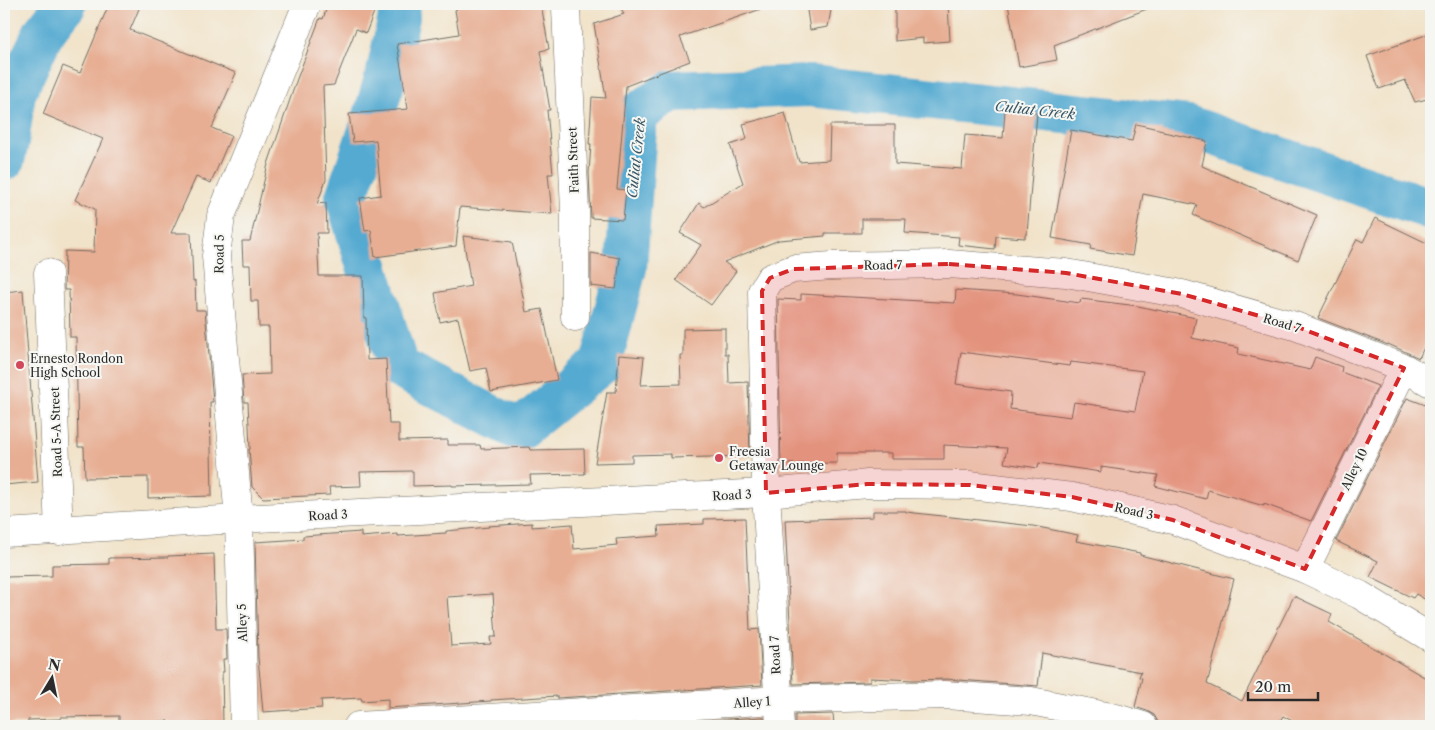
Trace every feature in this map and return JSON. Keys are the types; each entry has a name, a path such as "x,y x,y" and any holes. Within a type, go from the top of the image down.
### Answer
{"street":[{"name":"Road 5","path":"239,519 216,256 221,216 308,4"},
{"name":"Faith Street","path":"570,5 575,211 575,317"},
{"name":"Road 7","path":"779,713 766,493 762,291 770,278 793,269 832,266 949,264 1066,273 1182,294 1285,323 1404,368 1431,383"},
{"name":"Road 5-A Street","path":"48,273 59,531"},
{"name":"Alley 10","path":"1305,569 1404,368"},
{"name":"Road 3","path":"4,534 239,519 766,493 868,484 970,485 1072,497 1173,520 1305,569 1360,595 1431,638"},
{"name":"Alley 5","path":"239,519 244,726"},
{"name":"Alley 1","path":"358,726 779,713 945,695 1032,701 1116,718 1142,726"}],"highlighted area":[{"path":"949,264 1066,273 1182,294 1295,326 1404,368 1305,569 1173,520 1072,497 970,485 868,484 766,493 762,291 770,278 793,269"}],"building":[{"path":"109,4 141,4 130,30 236,73 212,128 231,136 211,183 196,177 171,233 191,233 196,310 205,310 213,402 210,402 212,496 148,498 148,477 85,478 84,447 78,447 76,337 70,337 69,290 64,290 65,251 94,252 95,209 75,200 103,139 43,114 63,66 80,73"},
{"path":"328,4 377,4 366,33 356,29 334,85 323,86 326,180 317,204 326,203 327,233 317,233 319,276 363,276 367,360 386,359 389,424 399,424 399,441 448,440 448,445 480,445 481,449 529,447 530,450 584,449 585,474 530,475 531,484 413,486 413,471 360,472 361,486 329,487 330,495 263,498 252,487 248,402 244,402 242,375 270,374 269,327 259,327 258,301 251,301 250,265 243,265 242,241 250,241 268,164 297,79 320,18 323,19"},
{"path":"456,4 541,4 549,49 540,51 550,110 547,110 553,174 548,174 552,214 460,207 456,246 375,257 371,230 365,231 360,198 381,195 376,140 353,142 349,114 408,109 397,44 459,34 455,10 457,9"},
{"path":"633,4 766,4 767,7 680,37 690,61 626,86 617,189 626,190 623,220 591,218 589,173 591,144 589,144 592,97 606,98 594,24 624,14 621,8"},
{"path":"806,4 832,4 828,27 810,30"},
{"path":"895,4 948,4 950,41 923,43 923,38 895,41"},
{"path":"1008,4 1157,5 1054,45 1057,60 1019,67"},
{"path":"1431,33 1431,98 1415,102 1405,80 1379,89 1367,56"},
{"path":"1005,110 1037,113 1027,234 1025,234 1025,238 996,236 995,249 958,245 959,237 905,233 906,219 862,219 862,233 825,233 825,236 779,240 724,262 736,271 711,305 676,280 701,245 680,233 699,203 704,207 743,183 730,145 747,139 743,124 785,113 799,162 829,160 830,125 895,125 895,164 962,169 965,135 1003,138"},
{"path":"1136,124 1207,141 1202,166 1317,215 1298,260 1193,215 1197,205 1143,194 1132,256 1090,249 1091,245 1052,238 1071,130 1132,141"},
{"path":"1375,218 1431,245 1431,333 1419,358 1388,344 1318,318 1357,239 1363,242"},
{"path":"463,236 512,242 526,312 542,309 557,380 491,392 486,368 470,371 458,318 440,322 435,293 471,286"},
{"path":"591,253 620,258 616,289 591,286"},
{"path":"23,290 38,482 4,485 4,292"},
{"path":"956,290 1017,294 1080,303 1081,299 1138,306 1196,318 1192,338 1239,348 1238,354 1310,370 1315,357 1342,367 1341,372 1378,386 1311,521 1264,504 1264,506 1208,490 1206,499 1155,486 1158,475 1101,467 1101,472 1039,463 1038,468 1004,463 1007,448 944,445 944,459 891,459 891,453 837,453 837,463 781,464 778,299 801,300 801,294 955,303","holes":["961,352 1070,366 1071,362 1143,371 1135,411 1074,402 1071,417 1010,409 1011,392 956,384"]},
{"path":"725,328 725,354 728,354 729,383 748,382 750,456 671,458 671,454 632,455 632,462 595,463 607,392 616,392 619,355 644,357 641,385 681,384 680,355 683,355 683,329"},
{"path":"1407,398 1431,407 1431,603 1416,594 1413,598 1370,577 1378,561 1336,541"},
{"path":"873,511 906,511 1033,526 1078,535 1076,541 1140,553 1140,555 1234,579 1207,684 1242,701 1294,596 1332,614 1329,622 1431,681 1431,726 1301,726 1283,716 1277,726 1158,726 1154,715 1135,707 1142,678 1139,677 1141,672 1042,653 1038,686 946,679 870,678 870,682 793,684 785,520 873,517"},
{"path":"745,518 750,630 759,629 762,685 557,698 557,696 491,700 388,708 388,699 362,701 361,698 321,700 322,708 263,712 258,657 255,542 303,539 303,536 361,532 361,537 446,533 446,531 488,526 532,523 532,527 572,524 574,549 617,545 616,539 659,536 658,526 704,524 704,519","holes":["493,594 496,637 490,637 491,644 451,646 447,597"]},
{"path":"214,554 216,629 226,629 227,659 223,659 224,672 222,672 223,723 168,724 168,721 119,723 119,716 61,717 61,719 28,720 28,724 4,724 4,577 52,576 52,565 109,564 109,558"},
{"path":"833,714 834,726 795,726 795,715"},
{"path":"764,717 764,726 711,726 711,720"}],"waterway":[{"name":"Culiat Creek","path":"4,160 15,93 44,32 66,4"},
{"name":"Culiat Creek","path":"398,4 399,17 387,72 346,197 398,367 519,430 601,364 626,268 637,114 671,91 810,86 1188,126 1431,209"}],"place":[{"name":"Ernesto Rondon High School","path":"20,365"},
{"name":"Freesia Getaway Lounge","path":"719,458"}]}
